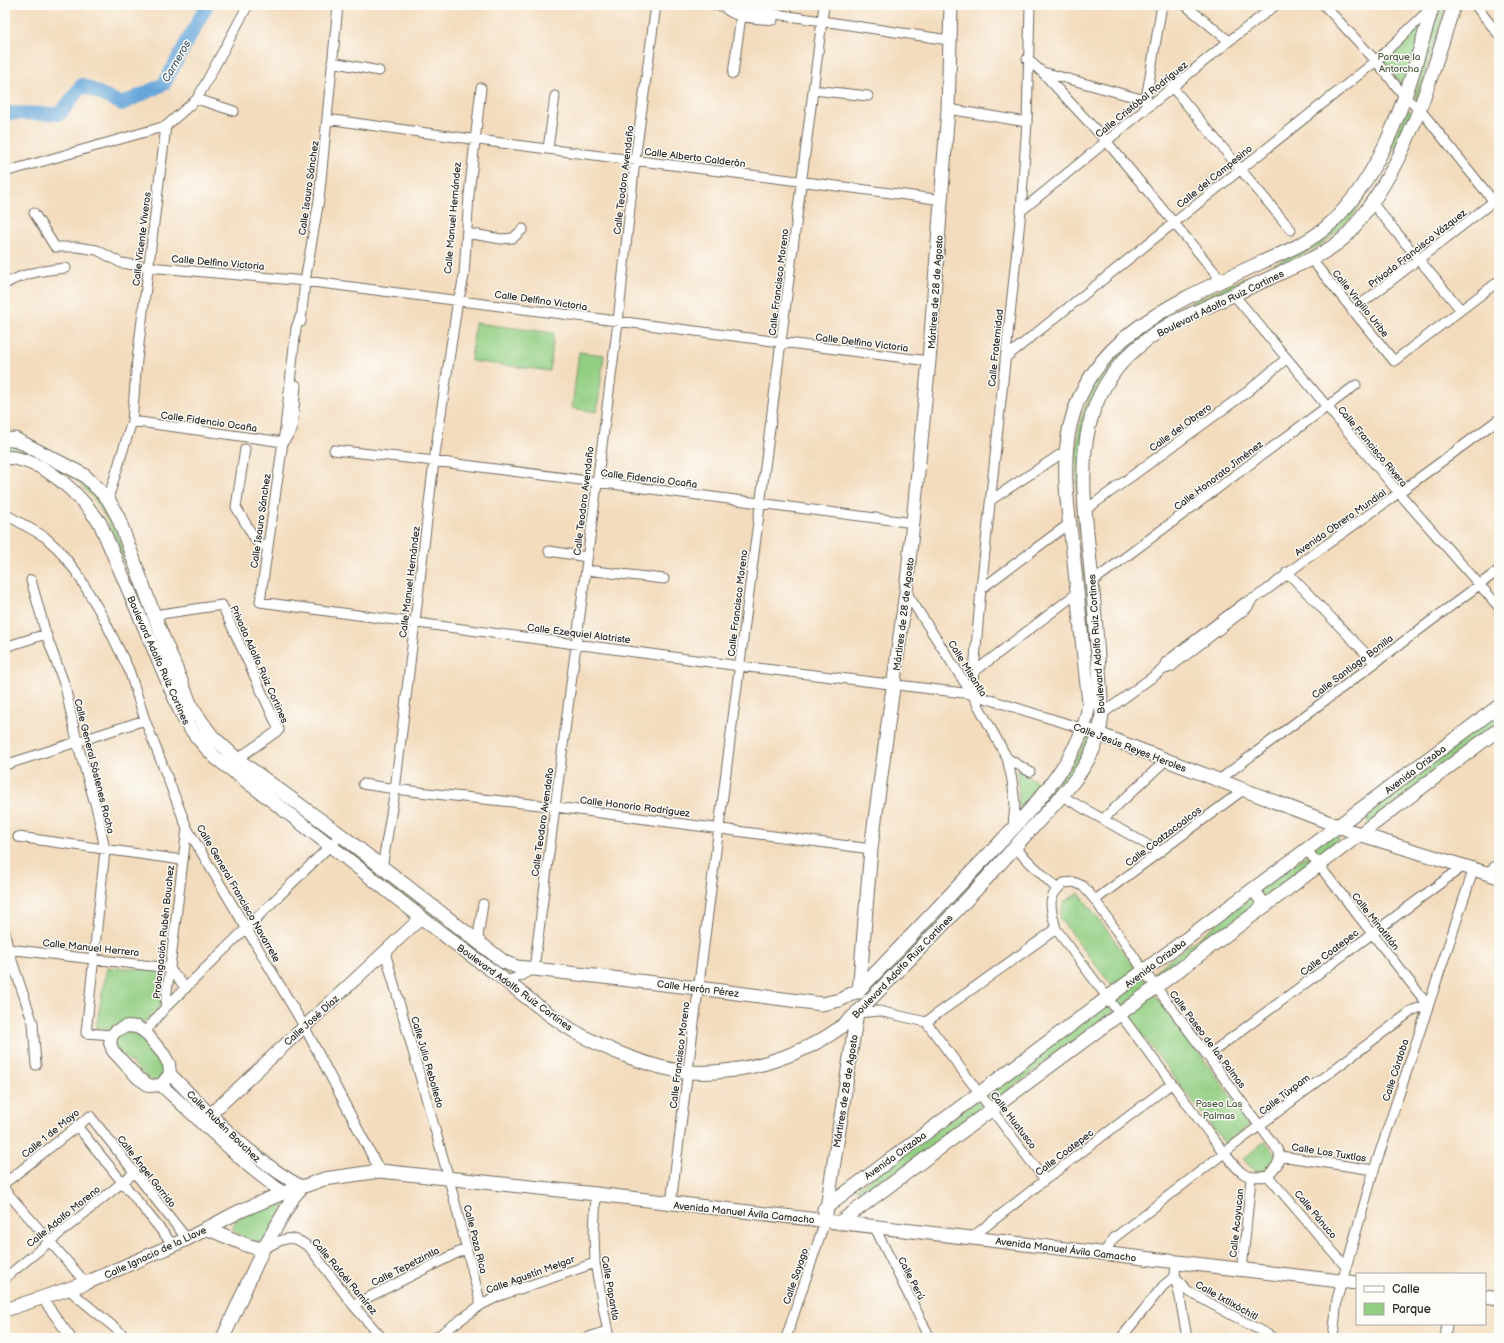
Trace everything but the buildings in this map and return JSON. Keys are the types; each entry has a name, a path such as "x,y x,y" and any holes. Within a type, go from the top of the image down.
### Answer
{"main road":[{"name":"Mártires de 28 de Agosto","path":"825,1221 857,1013 871,849 894,684 914,523 942,200 948,109 951,5"},
{"name":"Boulevard Adolfo Ruiz Cortines","path":"5,457 29,463 51,473 69,486 84,501 100,523 182,715 190,729 202,744 216,758 330,845 421,918 563,1024 605,1046 665,1067 688,1072 732,1069 762,1064 786,1057 842,1028 1015,848 1062,796 1086,763 1099,734 1102,714 1092,582 1084,511 1083,473 1085,446 1089,424 1096,401 1106,382 1119,365 1153,334 1174,322 1311,259 1331,248 1346,237 1372,203 1391,172 1420,110 1454,5"},
{"name":"Boulevard Adolfo Ruiz Cortines","path":"859,990 1013,827 1050,784 1067,760 1084,729 1088,715 1089,702 1066,473 1070,426 1078,399 1106,356 1125,336 1143,322 1222,280 1303,243 1332,223 1359,189 1376,162 1392,130 1405,97 1433,6"},
{"name":"Boulevard Adolfo Ruiz Cortines","path":"5,440 15,439 84,475 108,499 118,517 154,615 192,708 212,736 237,759 340,835 477,943 504,962 517,967 534,969"},
{"path":"149,640 162,635"},
{"name":"Avenida Orizaba","path":"812,1219 827,1205 977,1090 1108,998 1499,706"},
{"name":"Calle Jesús Reyes Heroles","path":"1084,729 1359,834 1469,866 1493,875"},
{"name":"Avenida Orizaba","path":"839,1223 1265,906 1499,729"},
{"name":"Calle Herón Pérez","path":"534,969 822,1004 840,1000 859,990"},
{"name":"Avenida Manuel Ávila Camacho","path":"302,1187 324,1179 380,1171 596,1194 812,1219 875,1228 1356,1283"},
{"path":"223,1338 263,1249 294,1196 302,1187"},
{"name":"Calle Ignacio de la Llave","path":"5,1310 86,1283 187,1239 238,1212 283,1193 302,1187"},
{"path":"852,1187 851,1195 853,1199 862,1205"},
{"path":"234,1240 230,1225 238,1212"},
{"path":"206,1228 234,1240 263,1249"},
{"path":"1486,1297 1499,1299"}],"street":[{"path":"5,172 166,126 197,99 248,5"},
{"name":"Calle Isauro Sánchez","path":"260,602 283,442 292,430 301,330 300,317 319,200 338,5"},
{"name":"Calle Teodoro Avendaño","path":"534,969 618,322 635,160 656,5"},
{"path":"718,5 731,13 741,16 790,22 800,18"},
{"path":"718,5 949,40"},
{"name":"Calle Francisco Moreno","path":"671,1203 824,5"},
{"name":"Calle Fraternidad","path":"972,694 981,588 1021,211 1027,122 1027,59 1030,5"},
{"path":"1144,111 1162,5"},
{"path":"1185,5 1229,42"},
{"name":"Calle Cristóbal Rodríguez","path":"1021,211 1276,5"},
{"path":"1324,5 1376,61 1405,97 1420,110 1496,204"},
{"path":"1475,5 1499,35"},
{"name":"Calle del Campesino","path":"1005,358 1376,61 1433,6"},
{"path":"733,74 741,16"},
{"path":"1027,59 1042,72 1107,142 1222,280"},
{"path":"332,62 379,71"},
{"path":"1042,72 1145,100"},
{"name":"Calle Manuel Hernández","path":"382,868 395,790 434,461 458,299 462,291 475,149 474,140 481,88"},
{"path":"1173,88 1290,230"},
{"path":"813,90 868,96"},
{"path":"548,150 555,96"},
{"path":"197,99 234,111"},
{"path":"948,109 1027,122"},
{"name":"Calle Alberto Calderón","path":"327,119 548,150 802,181 942,200"},
{"name":"Calle Vicente Viveros","path":"108,499 132,421 137,360 166,126"},
{"name":"Calle Manuel Hernández","path":"458,299 456,290 464,194 470,148 474,140"},
{"path":"1372,203 1461,310 1499,281"},
{"name":"Privada Francisco Vázquez","path":"1352,311 1496,204"},
{"name":"Calle Delfino Victoria","path":"34,213 55,248 77,247 97,250 121,262 148,267 305,281 458,299 618,322 929,361"},
{"path":"467,233 501,239 513,238 523,228"},
{"name":"Calle Virgilio Uribe","path":"1311,259 1394,361 1461,310"},
{"path":"5,284 21,276 47,270 66,268"},
{"name":"Calle Francisco Rivera","path":"1234,295 1399,493 1499,607"},
{"name":"Calle del Obrero","path":"1084,511 1247,392 1286,359"},
{"name":"Calle Honorato Jiménez","path":"1092,582 1356,385"},
{"name":"Avenida Obrero Mundial","path":"1102,714 1162,670 1166,662 1244,603 1252,600 1288,572 1399,493 1499,419"},
{"name":"Calle Fidencio Ocaña","path":"132,421 283,442"},
{"path":"245,450 236,507 256,541 262,546 267,546"},
{"name":"Calle Fidencio Ocaña","path":"334,450 434,461 914,523"},
{"path":"991,500 1067,450"},
{"name":"Calle General Francisco Navarrete","path":"8,518 45,536 59,550 77,573 116,640 129,670 145,720 187,828 304,1026 380,1171"},
{"path":"981,588 1070,523"},
{"path":"549,551 587,558"},
{"path":"586,570 664,579"},
{"name":"Calle Santiago Bonilla","path":"1219,780 1374,662 1499,570"},
{"path":"1288,572 1374,662"},
{"name":"Calle General Sóstenes Rocha","path":"31,580 46,634 64,686 77,742 98,814 105,850 95,959 86,1033 112,1035"},
{"name":"Calle Misantla","path":"906,592 972,694 1007,758 1015,803 1013,827"},
{"path":"974,672 1077,593"},
{"name":"Calle Ezequiel Alatriste","path":"260,602 415,624 577,643 740,666 894,684"},
{"name":"Privada Adolfo Ruiz Cortines","path":"154,615 222,605 279,730 237,759"},
{"path":"5,647 46,634"},
{"name":"Calle Jesús Reyes Heroles","path":"894,684 972,694 1084,729"},
{"path":"5,765 145,720"},
{"name":"Calle Misantla","path":"1007,758 1030,772"},
{"path":"1103,819 1166,760"},
{"name":"Calle Honorio Rodríguez","path":"363,784 395,790 555,807 719,827 871,849"},
{"name":"Calle Coatzacoalcos","path":"1096,900 1243,790"},
{"path":"1062,796 1160,852"},
{"name":"Prolongación Rubén Bouchez","path":"145,1032 165,1008 187,828"},
{"path":"165,1008 340,835"},
{"path":"18,837 182,860"},
{"path":"1015,848 1057,889 1050,902 1056,929 1224,1153 1244,1176 1251,1178 1268,1176 1277,1165 1280,1156"},
{"name":"Calle Minatitlán","path":"1307,850 1428,1005"},
{"path":"1493,875 1499,863"},
{"name":"Calle Coatepec","path":"1207,1056 1372,934 1469,866"},
{"name":"Calle Córdoba","path":"1333,1338 1337,1299 1346,1267 1374,1170 1428,1005 1469,866"},
{"name":"Calle Paseo de las Palmas","path":"1057,889 1064,883 1074,882 1083,886 1096,900 1144,971 1280,1156"},
{"path":"1254,890 1265,906"},
{"path":"477,943 483,904"},
{"name":"Calle José Díaz","path":"201,1123 421,918"},
{"path":"857,1013 879,1011 926,1022 1056,929"},
{"path":"5,933 8,949 33,1023 36,1065"},
{"name":"Calle Manuel Herrera","path":"8,949 169,968"},
{"name":"Calle Julio Rebolledo","path":"385,952 449,1179"},
{"path":"169,968 186,988"},
{"path":"506,981 521,976 534,969"},
{"name":"Calle Túxpam","path":"1103,1254 1114,1238 1259,1126 1413,1010 1428,1005"},
{"name":"Calle Huatusco","path":"926,1022 1045,1180"},
{"path":"127,1026 136,1027 145,1032 167,1060 170,1074 161,1084 150,1086 138,1078 113,1052 110,1044 112,1035 116,1031 127,1026"},
{"name":"Calle Rubén Bouchez","path":"170,1074 259,1160 281,1176 302,1187"},
{"name":"Calle Rubén Bouchez","path":"161,1084 201,1123 251,1168 283,1193"},
{"name":"Calle Coatepec","path":"971,1238 1172,1084"},
{"name":"Calle 1 de Mayo","path":"5,1184 90,1116"},
{"name":"Calle Ángel Garrido","path":"90,1116 187,1239"},
{"path":"77,1126 173,1245"},
{"name":"Calle Los Tuxtlas","path":"1280,1156 1374,1170"},
{"name":"Calle Adolfo Moreno","path":"5,1278 135,1172"},
{"name":"Calle Pánuco","path":"1268,1176 1346,1267"},
{"name":"Calle Acayucan","path":"1242,1270 1251,1178"},
{"name":"Calle Poza Rica","path":"449,1179 481,1304"},
{"path":"5,1190 86,1283"},
{"name":"Calle Papantla","path":"596,1194 594,1263 608,1334"},
{"path":"144,1210 157,1202"},
{"name":"Calle Sayago","path":"786,1338 825,1221"},
{"name":"Calle Perú","path":"875,1228 930,1338"},
{"name":"Calle Rafaél Ramírez","path":"263,1249 282,1240 293,1238 303,1242 310,1248 353,1305 382,1338"},
{"name":"Calle Tepetzintla","path":"353,1305 467,1248"},
{"path":"1176,1262 1175,1276 1187,1338"},
{"name":"Calle Agustín Melgar","path":"435,1338 481,1304 498,1296 594,1263"},
{"path":"1121,1338 1164,1286 1175,1276"},
{"name":"Calle Ixtlixóchitl","path":"1175,1276 1186,1290 1274,1338"},
{"path":"68,1289 127,1338"},
{"path":"42,1298 71,1338"},
{"path":"1445,1338 1447,1325"},
{"path":"586,1338 608,1334"}],"green space":[{"path":"1440,5 1446,5 1417,100 1415,95"},
{"name":"Parque la Antorcha","path":"1424,20 1404,89 1382,60"},
{"path":"1408,109 1413,115 1383,169 1352,217 1323,244 1133,344 1086,419 1097,724 1092,723 1095,682 1078,515 1076,452 1081,418 1098,377 1128,340 1161,316 1276,264 1320,240 1349,214 1379,166"},
{"path":"475,323 554,333 550,371 471,361"},
{"path":"579,352 604,355 597,412 572,408"},
{"path":"5,445 14,445 76,475 100,498 114,524 158,631 153,633 110,526 96,501 74,478 42,459 14,450 5,450"},
{"path":"1499,711 1499,723 1369,823 1362,814"},
{"path":"1087,736 1094,738 1074,773 872,998 873,986 955,900 1068,768 1082,748"},
{"path":"1018,769 1043,786 1019,810"},
{"path":"1333,831 1340,839 1318,856 1311,848"},
{"path":"344,843 437,919 486,956 520,974 506,971 460,941 341,845"},
{"path":"1308,854 1313,863 1263,899 1258,891"},
{"path":"1079,893 1139,973 1115,990 1059,918 1064,902"},
{"path":"1253,896 1259,905 1160,980 1154,972"},
{"path":"107,967 162,970 160,1007 141,1026 112,1030 96,1028"},
{"path":"1142,976 1149,986 1121,1007 1113,997"},
{"name":"Paseo Las Palmas","path":"1154,994 1252,1123 1225,1144 1126,1014"},
{"path":"1106,1002 1114,1012 991,1103 985,1094"},
{"path":"133,1030 162,1060 166,1072 157,1081 150,1080 113,1046 118,1033"},
{"path":"978,1099 985,1108 862,1199 856,1189"},
{"path":"1265,1141 1277,1156 1274,1165 1266,1173 1256,1173 1243,1159"},
{"path":"285,1197 288,1199 265,1242 247,1239 239,1235 232,1228 238,1217"}],"waterway":[{"name":"Carneros","path":"5,113 60,114 82,85 122,104 164,84 207,5"}]}
